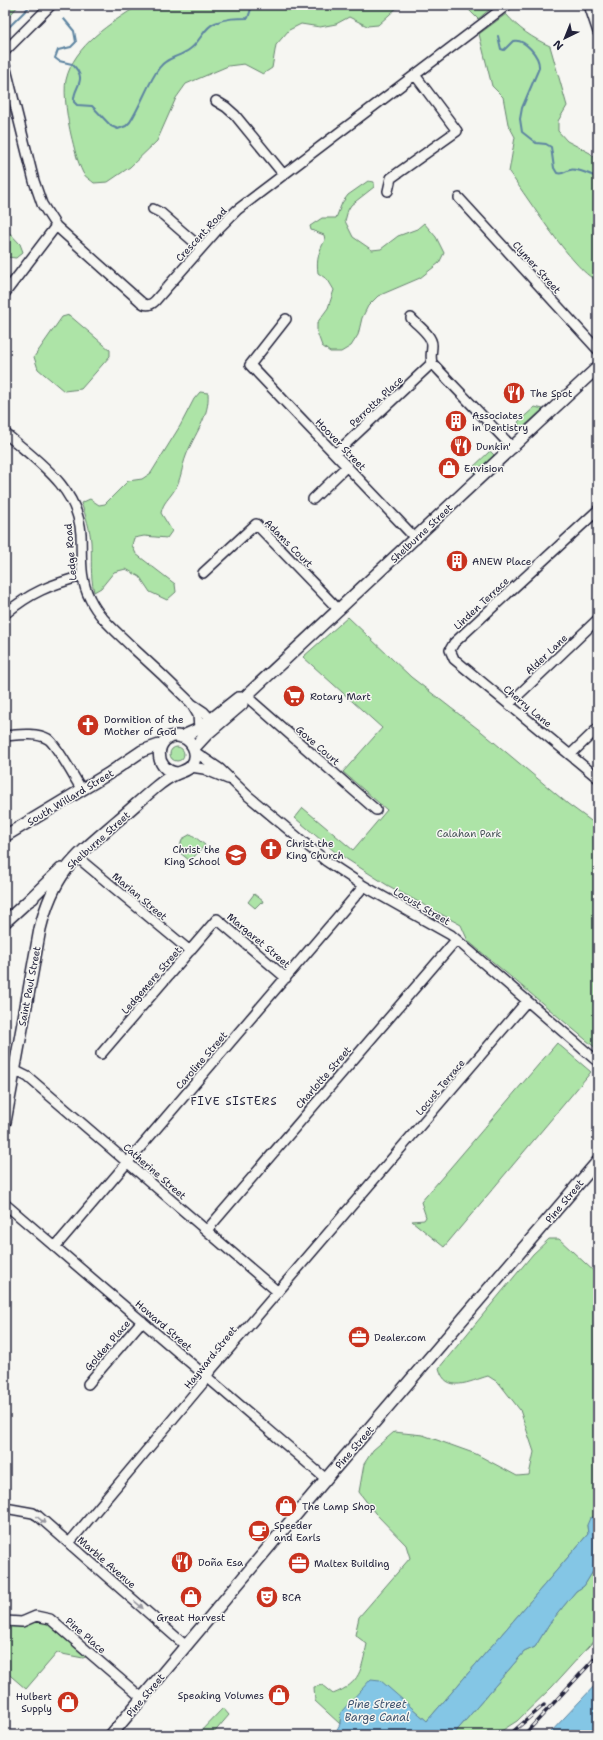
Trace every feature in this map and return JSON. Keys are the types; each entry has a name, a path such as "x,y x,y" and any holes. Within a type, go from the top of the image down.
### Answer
{"main road":[{"name":"Shelburne Street","path":"49,898 59,878 75,859 155,788 177,773 186,771 191,767 194,760 195,750 214,722 238,698 245,697 416,539 598,367"},
{"name":"Shelburne Street","path":"155,788 161,763 159,751 162,744 173,737 181,737 214,722"},
{"path":"181,737 189,741 195,750"},
{"name":"South Willard Street","path":"5,836 82,790 146,749 162,744"},
{"path":"135,757 147,756 161,763 169,771 177,773"},
{"path":"5,922 58,872 75,859"},
{"path":"27,902 38,896 49,898"},
{"name":"Saint Paul Street","path":"5,1122 40,929 49,898"},
{"name":"Pine Street","path":"111,1735 326,1479 598,1160"}],"street":[{"path":"5,51 51,5"},
{"name":"Crescent Road","path":"5,65 34,181 42,204 56,226 146,305 155,301 232,215 507,5"},
{"path":"589,5 598,32"},
{"path":"388,191 391,178 457,131 415,75"},
{"path":"216,101 235,115 284,175"},
{"name":"Clymer Street","path":"459,198 598,350"},
{"path":"153,209 161,213 201,248"},
{"path":"5,293 56,226"},
{"path":"411,318 430,338 432,347 430,355 432,363 513,448"},
{"name":"Hoover Street","path":"286,319 250,365 416,539"},
{"name":"Perrotta Place","path":"335,454 432,363"},
{"name":"Ledge Road","path":"5,433 58,481 72,501 80,529 82,576 90,600 100,615 191,703 199,708 214,722"},
{"path":"312,499 347,466"},
{"name":"Linden Terrace","path":"450,648 598,510"},
{"name":"Adams Court","path":"203,573 256,524 339,610"},
{"path":"5,614 28,596 42,589 82,576"},
{"name":"Alder Lane","path":"509,704 598,619"},
{"name":"Cherry Lane","path":"450,648 450,652 454,659 598,778"},
{"name":"Gove Court","path":"245,697 376,810"},
{"name":"Ledge Road","path":"191,703 198,715 199,729"},
{"path":"570,755 598,728"},
{"path":"5,736 33,736 47,739 54,746 82,790"},
{"name":"Locust Street","path":"195,750 220,769 229,779 326,861 364,886 440,928 456,940 598,1062"},
{"name":"Locust Street","path":"191,767 204,769 229,779"},
{"name":"Marian Street","path":"75,859 190,951"},
{"name":"Caroline Street","path":"55,1247 364,886"},
{"name":"Ledgemere Street","path":"101,1054 217,919"},
{"name":"Margaret Street","path":"217,919 286,978"},
{"name":"Charlotte Street","path":"206,1230 456,940"},
{"name":"Locust Terrace","path":"370,1186 527,1002"},
{"name":"Catherine Street","path":"14,1070 28,1077 278,1292"},
{"name":"Hayward Street","path":"69,1543 278,1292 370,1186"},
{"name":"Howard Street","path":"5,1204 326,1479"},
{"name":"Golden Place","path":"88,1384 142,1321"},
{"name":"Marble Avenue","path":"5,1508 33,1513 38,1516 186,1646"},
{"name":"Pine Place","path":"5,1621 22,1622 36,1616 50,1619 142,1698"}],"green space":[{"path":"5,5 19,5 5,21"},
{"path":"139,5 400,5 378,25 367,26 349,17 336,24 320,27 301,24 289,30 276,45 272,68 263,74 244,64 228,66 186,84 176,98 157,141 130,167 108,182 94,183 83,173 79,164 66,108 66,80 70,67 85,46 106,27"},
{"path":"462,5 495,5 478,19"},
{"path":"506,14 526,33 550,46 567,106 558,121 558,131 567,141 590,153 598,161 598,280 589,276 565,250 509,172 515,137 508,124 503,97 492,86 479,34"},
{"path":"368,181 374,182 374,187 351,205 345,221 353,237 372,250 381,249 398,236 417,229 424,223 436,237 444,253 439,263 420,278 378,296 368,306 362,318 358,335 351,346 341,352 330,352 322,346 317,332 317,323 328,308 334,290 328,280 318,273 317,268 320,252 325,240 324,235 311,230 310,226 322,218 336,218 342,203 348,195"},
{"path":"5,228 20,244 23,252 16,258 7,257 5,254"},
{"path":"69,315 110,350 110,356 81,389 64,391 38,369 34,357 62,317"},
{"path":"200,392 208,393 207,410 189,448 177,485 165,503 161,513 172,531 167,538 144,536 134,538 132,545 136,554 175,584 176,592 167,600 150,592 140,577 126,569 114,572 101,588 94,592 88,522 81,503 90,499 99,505 105,504 128,481 142,479 151,473 180,426 194,399"},
{"path":"535,407 543,409 520,430 518,422"},
{"path":"490,451 494,455 475,473 471,469"},
{"name":"Calahan Park","path":"348,617 411,677 482,732 568,804 598,826 598,1050 468,941 461,925 387,885 334,851 295,818 303,808 353,850 387,810 343,772 382,728 303,657"},
{"path":"177,747 182,749 184,754 182,759 177,761 172,759 170,754 172,749"},
{"path":"191,834 205,845 190,861 179,852 182,839"},
{"path":"254,894 263,901 255,908 248,902"},
{"path":"557,1043 591,1072 444,1247 412,1221 424,1220 426,1217 421,1202"},
{"path":"549,1239 559,1239 598,1275 598,1515 587,1525 588,1534 427,1721 380,1681 341,1712 340,1724 315,1701 314,1687 322,1685 333,1694 349,1685 358,1675 367,1644 355,1635 359,1617 410,1558 406,1545 375,1513 359,1492 364,1464 373,1450 394,1432 423,1435 476,1454 517,1476 529,1475 534,1452 520,1410 499,1383 488,1376 466,1383 453,1384 442,1376 439,1368 533,1254"},
{"path":"598,1563 598,1636 552,1687 517,1721 495,1735 453,1735 524,1652 535,1647 549,1624 576,1591 584,1586"},
{"path":"43,1619 53,1625 88,1656 83,1658 57,1653 26,1689 5,1671 5,1625"},
{"path":"223,1708 229,1715 212,1735 197,1735"}],"water":[{"name":"Pine Street Barge Canal","path":"598,1515 598,1563 584,1586 576,1591 549,1624 535,1647 524,1652 453,1735 334,1735 340,1724 341,1712 371,1679 380,1680 427,1721 588,1534 587,1525 590,1518"},
{"path":"598,1682 598,1735 548,1735"}],"waterway":[{"path":"5,31 31,5"},
{"path":"64,19 74,31 76,42 71,47 58,50 55,58 59,61 72,64 80,75 74,102 77,105 92,106 111,126 118,129 126,126 130,122 151,80 162,64 190,49 197,43 211,25 227,19 248,18 251,9 256,5"},
{"path":"498,36 501,49 504,50 513,41 522,42 531,49 539,64 539,68 522,108 520,119 522,132 536,143 546,144 551,147 554,168 557,173 561,174 570,170 576,170 589,174 598,179"},
{"path":"598,208 595,212 598,228"}],"railway":[{"path":"524,1735 598,1655"},
{"path":"509,1735 544,1705"}],"place":[{"name":"The Spot","path":"514,393"},
{"name":"Associates in Dentistry","path":"456,421"},
{"name":"Dunkin'","path":"461,446"},
{"name":"Envision","path":"449,468"},
{"name":"ANEW Place","path":"457,561"},
{"name":"Rotary Mart","path":"294,696"},
{"name":"Dormition of the Mother of God","path":"88,725"},
{"name":"Christ the King Church","path":"271,849"},
{"name":"Christ the King School","path":"236,855"},
{"name":"Dealer.com","path":"359,1337"},
{"name":"The Lamp Shop","path":"286,1506"},
{"name":"Speeder and Earls","path":"259,1531"},
{"name":"Doña Esa","path":"182,1562"},
{"name":"Maltex Building","path":"299,1563"},
{"name":"Great Harvest","path":"191,1597"},
{"name":"BCA","path":"267,1597"},
{"name":"Speaking Volumes","path":"279,1695"},
{"name":"Hulbert Supply","path":"68,1702"}],"district":[{"name":"FIVE SISTERS","path":"234,1101"}]}
